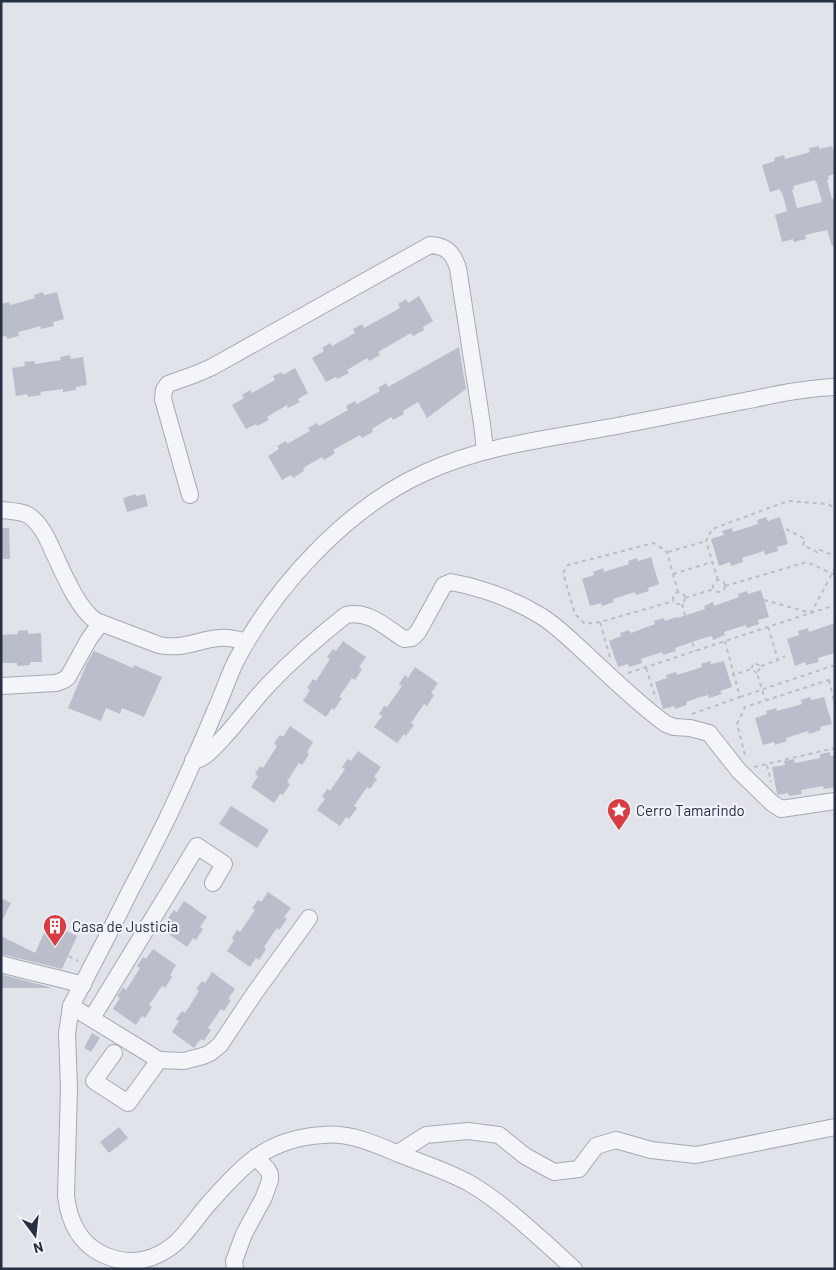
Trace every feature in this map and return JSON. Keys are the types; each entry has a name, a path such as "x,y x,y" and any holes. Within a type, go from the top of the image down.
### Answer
{"street":[{"path":"190,495 163,399 164,390 168,384 212,367 430,245 448,250 455,258 458,268 485,450"},
{"path":"574,1269 506,1208 467,1182 369,1142 341,1135 323,1134 287,1142 256,1157 234,1176 179,1240 156,1256 141,1261 122,1261 104,1256 90,1247 78,1233 73,1224 66,1196 69,1088 67,1033 71,1006 167,819 246,642 293,577 314,553 342,528 380,498 402,484 444,464 485,450 768,396 835,388"},
{"path":"1,510 23,514 35,522 46,536 84,609 92,618 101,623 168,647 178,647 219,638 233,638 246,642"},
{"path":"193,760 201,759 214,747 288,665 346,616 355,613 366,615 402,638 410,639 418,632 444,586 451,582 506,598 541,616 563,633 666,724 674,728 690,728 709,733 739,771 772,803 781,809 835,801"},
{"path":"1,686 56,683 64,680 68,677 89,639 101,623"},
{"path":"92,1018 197,846 224,864 213,883"},
{"path":"71,1006 159,1060 184,1061 203,1056 220,1045 309,918"},
{"path":"7,958 83,985"},
{"path":"114,1053 94,1081 128,1103 159,1060"},
{"path":"398,1153 426,1135 468,1131 498,1135 525,1156 554,1172 579,1169 596,1146 616,1140 651,1150 696,1155 835,1127"},
{"path":"235,1269 234,1261 244,1234 264,1197 270,1180 268,1171 256,1157"}],"path":[{"path":"725,586 723,582 718,580 706,541 712,529 788,501 828,504 835,508"},
{"path":"786,529 805,539 803,545 817,552 818,549 835,556"},
{"path":"668,552 706,541"},
{"path":"674,601 600,622 585,624 575,614 563,573 568,565 654,543 668,552 678,592"},
{"path":"673,574 712,562"},
{"path":"694,651 682,604 685,598 714,589 719,592 725,586 807,562 835,576"},
{"path":"811,612 835,568"},
{"path":"714,589 713,583 718,580"},
{"path":"678,592 684,594 685,598"},
{"path":"674,601 674,595 678,592"},
{"path":"764,600 811,612"},
{"path":"674,601 676,604 682,604"},
{"path":"622,676 835,605"},
{"path":"600,622 610,657"},
{"path":"768,628 778,660"},
{"path":"725,641 740,697"},
{"path":"727,675 734,675 750,669 754,663 760,666 785,656"},
{"path":"687,715 835,665"},
{"path":"760,666 757,673 765,700"},
{"path":"646,668 656,700"},
{"path":"750,669 757,673"},
{"path":"746,760 737,724 745,707 835,678"},
{"path":"829,680 835,706"},
{"path":"748,768 835,748"},
{"path":"49,928 66,938 54,965"},
{"path":"40,942 92,966"},
{"path":"1,947 7,958"}],"building":[{"path":"819,146 819,149 832,146 835,157 835,174 828,176 829,179 827,180 832,199 835,198 835,245 832,246 827,230 805,235 806,239 794,242 793,239 782,242 775,215 787,211 780,189 770,192 762,165 775,161 774,158 784,155 785,159 810,152 809,148","holes":["815,180 822,202 797,208 792,190 794,189 793,186"]},
{"path":"43,292 44,295 57,292 64,319 53,322 54,326 41,329 40,326 18,332 19,336 7,339 6,336 1,337 1,304 9,302 10,305 22,302 35,298 34,295"},
{"path":"419,296 433,321 423,327 424,330 413,336 411,333 378,352 380,355 369,361 367,358 347,370 349,373 326,382 312,358 324,351 322,348 330,343 332,346 355,333 353,329 362,324 364,328 400,308 398,304 406,299 408,303"},
{"path":"459,347 466,389 427,418 418,402 403,411 404,414 393,420 391,417 372,429 373,432 362,438 360,435 333,450 335,453 324,460 322,457 303,468 304,471 293,478 291,475 282,480 268,456 279,449 277,446 286,441 287,444 310,431 308,428 317,423 319,426 348,410 346,406 355,401 357,404 380,391 378,388 386,383 388,387"},
{"path":"70,355 71,359 83,357 87,385 76,387 76,390 63,392 63,389 40,392 41,395 28,397 27,394 16,396 12,368 25,366 24,362 34,361 35,364 61,360 60,357"},
{"path":"295,368 308,393 298,399 300,402 288,408 287,405 267,417 269,420 246,429 232,405 244,398 242,395 250,390 252,393 275,380 273,376 282,372 283,375"},
{"path":"136,494 136,496 145,494 148,506 127,512 123,498"},
{"path":"766,517 768,521 780,517 788,544 777,547 778,551 765,555 764,551 742,558 743,562 731,566 730,562 719,566 711,539 724,535 722,531 732,528 733,532 758,524 757,520"},
{"path":"1,528 9,528 10,559 1,559"},
{"path":"651,557 659,584 648,588 649,591 636,595 635,592 613,599 614,602 602,606 601,603 590,606 582,579 594,575 593,572 603,568 604,572 629,564 628,561 637,558 638,561"},
{"path":"761,590 769,617 758,620 759,624 747,628 746,625 724,632 725,635 713,640 712,636 701,639 675,648 676,651 663,655 662,652 641,659 642,663 629,667 628,664 618,667 609,641 621,636 620,633 629,630 631,633 655,624 654,621 664,618 665,621 677,618 705,609 704,606 713,602 714,606 739,597 738,594 747,591 748,594"},
{"path":"835,623 835,653 818,658 819,662 806,665 805,662 795,666 787,639 799,635 798,631 808,628 809,632"},
{"path":"28,630 28,634 41,633 42,662 30,662 30,665 17,666 17,663 1,663 1,635 18,634 18,631"},
{"path":"343,641 366,657 359,667 362,669 355,680 352,678 339,697 342,698 334,710 332,708 326,717 303,701 310,690 307,688 313,679 316,681 330,659 327,657 333,649 336,651"},
{"path":"94,651 133,668 134,665 162,677 144,717 122,708 120,714 106,708 101,721 68,708"},
{"path":"710,661 711,664 724,661 732,687 720,691 722,694 709,698 708,695 697,698 686,702 687,705 675,709 674,706 663,709 655,682 667,678 666,675 676,672 677,675 702,667 701,664"},
{"path":"415,667 438,683 431,693 434,695 427,706 424,704 411,723 414,725 406,736 404,734 397,743 374,727 382,716 379,714 384,706 387,707 402,686 399,684 405,675 408,678"},
{"path":"810,697 811,700 824,697 832,724 820,727 821,730 809,734 808,731 786,738 787,741 775,745 774,742 763,745 755,718 767,714 766,711 776,708 777,711 802,704 801,700"},
{"path":"290,726 313,742 307,752 309,754 302,765 299,763 287,782 290,784 283,795 280,794 274,803 251,787 258,776 255,774 260,766 263,768 277,746 274,743 280,735 283,737"},
{"path":"358,751 381,767 374,777 377,779 370,789 367,787 354,806 357,808 349,819 346,817 340,826 317,810 325,799 322,797 327,789 330,791 345,769 342,767 348,759 351,761"},
{"path":"830,752 830,756 835,755 835,787 824,789 823,786 801,790 802,794 789,796 788,793 777,794 772,767 785,765 784,761 794,759 795,763 820,758 820,754"},
{"path":"231,806 269,830 257,848 219,824"},
{"path":"268,892 291,908 284,917 287,919 279,930 277,928 264,947 266,949 259,960 256,958 250,967 227,951 234,940 232,938 237,930 240,932 255,910 252,908 258,900 261,902"},
{"path":"1,898 11,903 1,923"},
{"path":"184,901 207,917 200,927 203,929 196,940 193,938 187,947 164,931 171,920 168,918 174,910 177,912"},
{"path":"49,922 77,936 62,969 1,954 1,936 35,953"},
{"path":"153,949 176,965 170,975 172,977 165,988 162,986 149,1005 152,1007 145,1018 142,1016 136,1025 113,1009 120,998 117,996 123,987 126,990 140,968 137,966 143,957 146,959"},
{"path":"212,972 235,989 228,999 231,1000 224,1011 221,1009 208,1028 211,1030 204,1041 201,1039 194,1048 172,1032 179,1021 176,1019 182,1011 185,1013 199,991 196,989 202,981 205,983"},
{"path":"1,974 19,979 53,988 1,988"},
{"path":"92,1033 100,1038 91,1052 84,1048"},
{"path":"119,1127 128,1138 109,1153 100,1142"}],"place":[{"name":"Cerro Tamarindo","path":"619,831"},
{"name":"Casa de Justicia","path":"55,947"}]}
